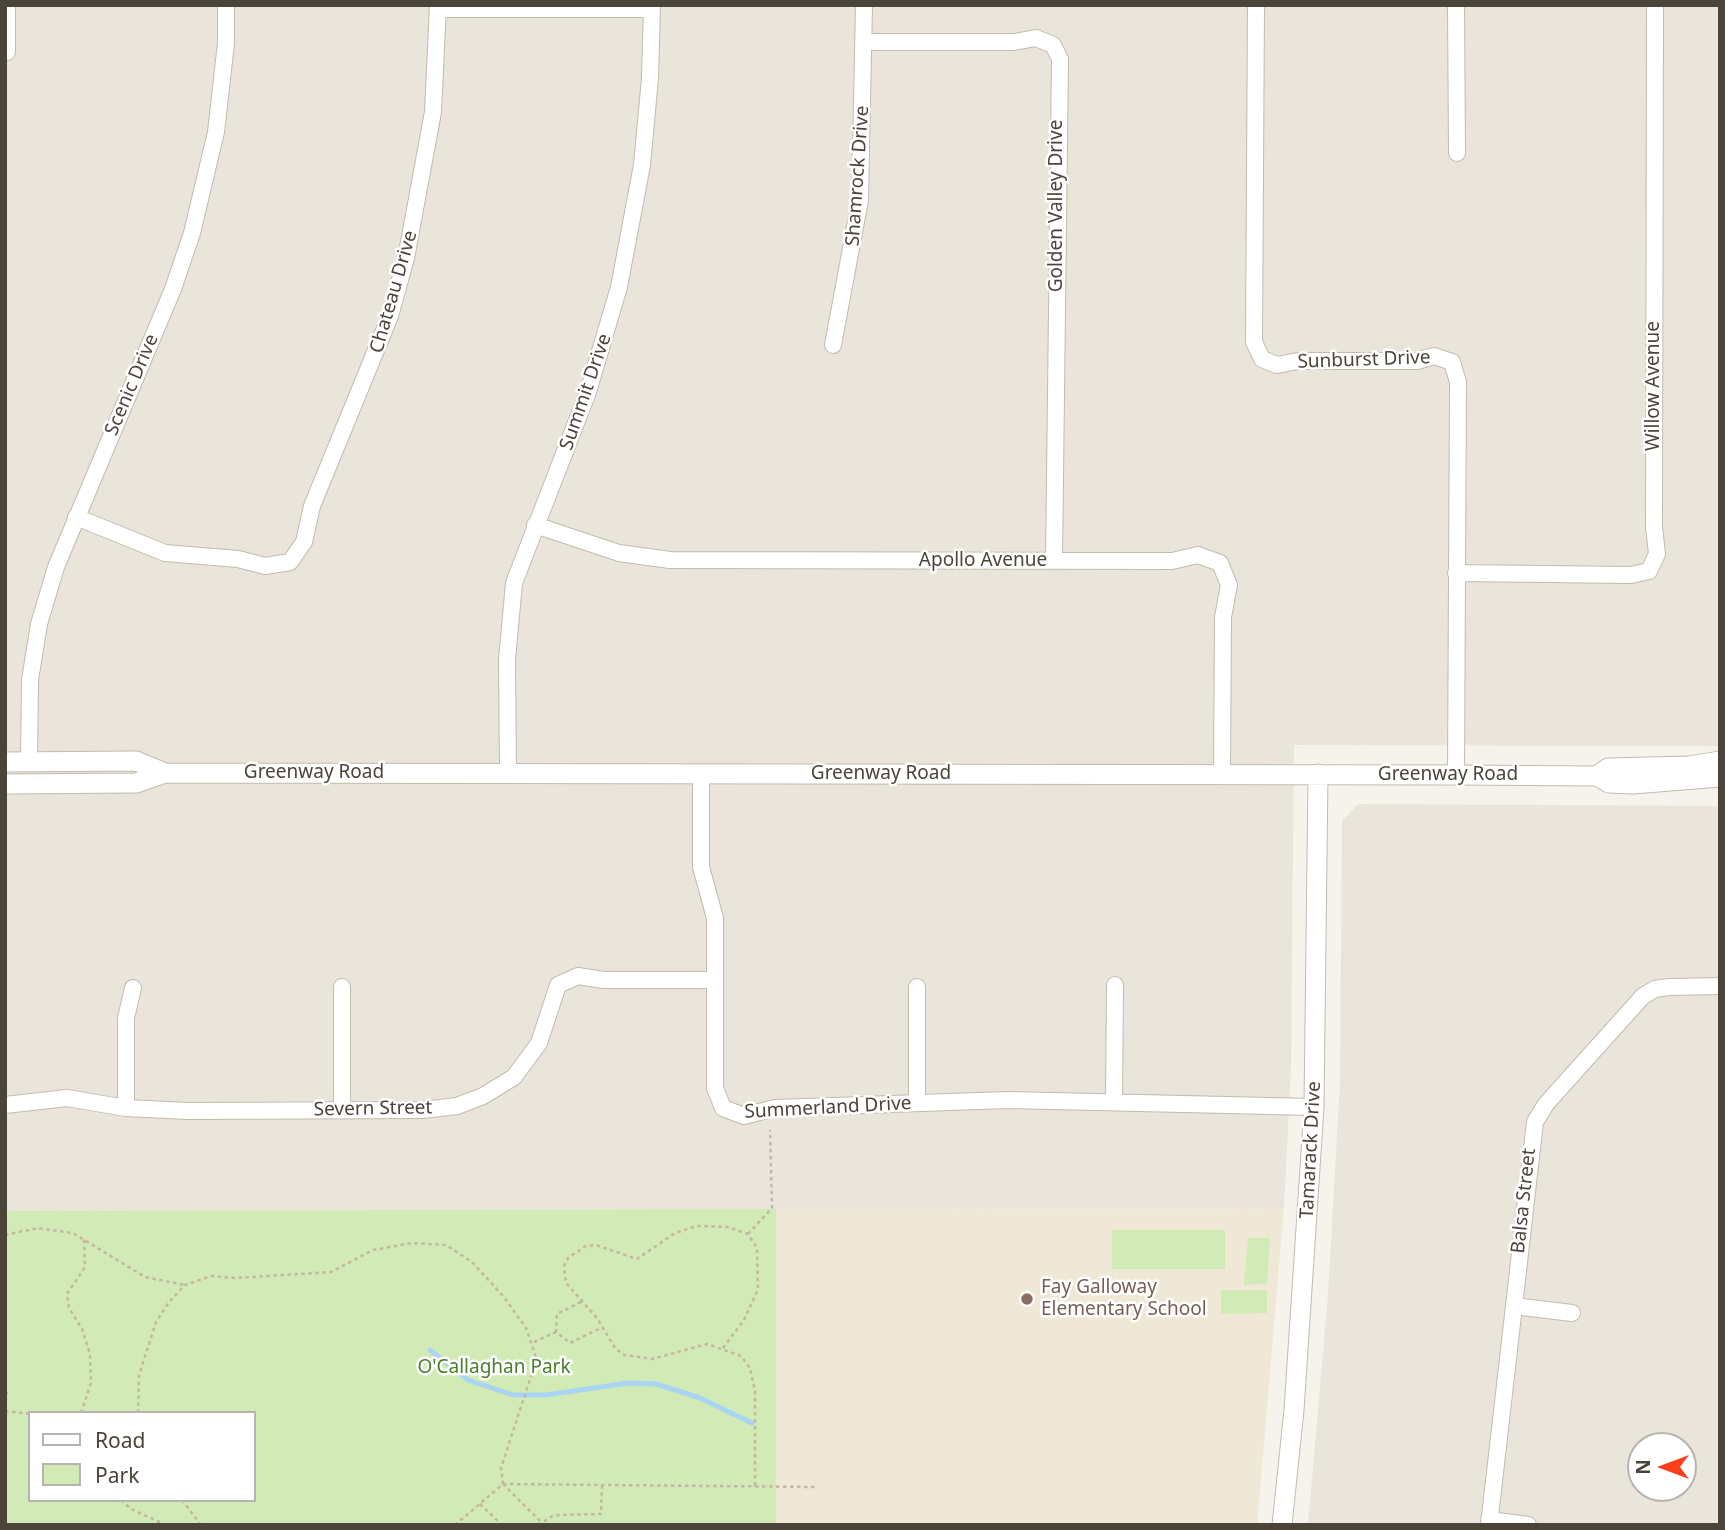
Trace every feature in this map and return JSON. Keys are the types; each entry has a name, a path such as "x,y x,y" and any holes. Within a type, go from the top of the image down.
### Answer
{"street":[{"path":"7,5 8,51"},
{"name":"Scenic Drive","path":"29,762 33,650 56,567 173,289 192,233 216,132 226,43 226,5"},
{"name":"Shamrock Drive","path":"833,345 860,200 864,5"},
{"name":"Sunburst Drive","path":"1256,5 1254,342 1262,359 1278,365 1298,361 1417,361 1434,356 1451,362 1458,382 1456,775"},
{"path":"1456,5 1457,153"},
{"name":"Willow Avenue","path":"1456,573 1631,575 1648,570 1657,554 1654,527 1655,5"},
{"path":"438,7 652,7"},
{"name":"Chateau Drive","path":"76,517 165,553 238,559 265,566 290,562 304,542 313,506 370,371 406,258 433,111 438,7"},
{"name":"Summit Drive","path":"508,774 509,614 517,574 588,392 619,287 642,165 650,78 652,7"},
{"name":"Golden Valley Drive","path":"864,41 1014,42 1036,38 1053,45 1060,60 1054,561"},
{"name":"Apollo Avenue","path":"536,525 589,545 650,559 1172,561 1198,555 1220,563 1229,585 1223,617 1222,774"},
{"name":"Greenway Road","path":"5,762 136,761 165,773"},
{"name":"Greenway Road","path":"1597,776 1608,768 1689,766 1720,761"},
{"name":"Greenway Road","path":"5,784 136,783 165,773 1597,776 1609,783 1633,785 1720,777"},
{"name":"Summerland Drive","path":"701,774 701,867 715,918 715,1088 723,1108 744,1116 775,1108 1008,1100 1314,1107"},
{"name":"Tamarack Drive","path":"1282,1525 1294,1410 1314,1107 1318,774"},
{"name":"Severn Street","path":"5,1105 67,1098 126,1108 423,1110 457,1106 483,1096 514,1077 539,1043 558,985 578,976 604,980 715,980"},
{"path":"1114,1102 1115,985"},
{"path":"342,986 342,1110"},
{"name":"Balsa Street","path":"1489,1523 1531,1137 1535,1122 1546,1104 1643,996 1655,989 1669,986 1720,986"},
{"path":"126,1108 125,1018 133,988"},
{"path":"916,988 917,1103"},
{"path":"1514,1306 1572,1312"},
{"path":"1489,1523 1528,1525"}],"path":[{"path":"748,1234 772,1208 771,1130"},
{"path":"723,1348 744,1320 758,1289 757,1248 748,1234 727,1227 691,1227 675,1233 637,1259 596,1245 586,1246 568,1258 564,1266 566,1283 615,1349 633,1359 652,1359 696,1346 723,1348 741,1356 753,1378 757,1418 755,1486"},
{"path":"5,1235 38,1228 84,1238 145,1277 186,1286"},
{"path":"82,1411 91,1383 90,1354 82,1329 69,1308 67,1294 85,1267 84,1238"},
{"path":"138,1411 137,1388 151,1336 163,1309 186,1286 211,1276 235,1278 331,1272 373,1250 412,1243 446,1245 458,1250 485,1276 526,1328 533,1343 535,1364 501,1468 503,1484 539,1523 554,1515 601,1514 602,1485"},
{"path":"556,1332 557,1314 580,1302"},
{"path":"556,1332 570,1343 601,1328"},
{"path":"533,1343 556,1332"},
{"path":"7,1389 5,1410 28,1414"},
{"path":"455,1525 503,1484 817,1487"},
{"path":"123,1502 131,1509 166,1525"},
{"path":"184,1502 201,1525"},
{"path":"480,1504 502,1525"}],"shaded area":[{"path":"5,5 1720,5 1720,746 1294,745 1291,1067 1284,1208 5,1211"},
{"path":"1358,804 1720,806 1720,1525 1308,1525 1328,1295 1340,1082 1342,821"},
{"name":"Fay Galloway Elementary School","path":"1284,1208 1257,1525 776,1525 776,1209"}],"green space":[{"name":"O'Callaghan Park","path":"776,1209 776,1525 5,1525 5,1211"},
{"path":"1112,1230 1225,1230 1225,1269 1112,1269"},
{"path":"1248,1238 1270,1238 1267,1284 1244,1285"},
{"path":"1221,1290 1267,1290 1267,1313 1221,1314"}],"waterway":[{"path":"430,1350 468,1380 513,1395 546,1395 628,1383 656,1384 700,1398 752,1423"}],"place":[{"name":"Fay Galloway Elementary School","path":"1027,1299"}]}
